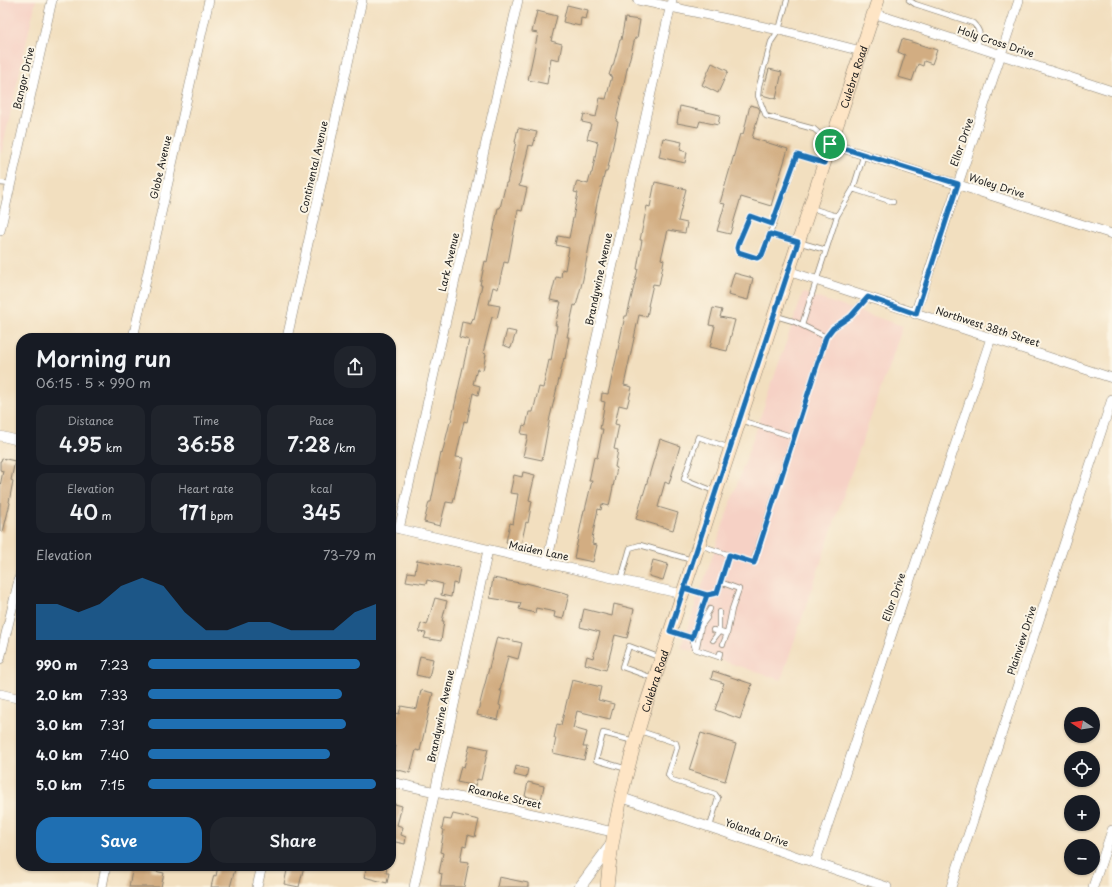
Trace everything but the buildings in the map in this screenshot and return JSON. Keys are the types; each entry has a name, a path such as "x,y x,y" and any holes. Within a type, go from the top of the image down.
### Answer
{"main road":[{"name":"Culebra Road","path":"607,887 613,832 620,797 636,735 878,0"}],"street":[{"name":"Bangor Drive","path":"1,227 52,0"},
{"name":"Globe Avenue","path":"134,333 209,0"},
{"name":"Continental Avenue","path":"288,333 362,0"},
{"name":"Lark Avenue","path":"396,524 518,0"},
{"path":"638,0 671,3 861,51"},
{"name":"Ellor Drive","path":"916,314 1019,0"},
{"name":"Brandywine Avenue","path":"547,562 671,3"},
{"name":"Holy Cross Drive","path":"873,13 1112,91"},
{"name":"Woley Drive","path":"830,144 1112,234"},
{"name":"Northwest 38th Street","path":"788,271 1112,378"},
{"name":"Ellor Drive","path":"816,863 991,338"},
{"name":"Plainview Drive","path":"951,887 1112,399"},
{"path":"0,436 16,440"},
{"name":"Maiden Lane","path":"396,528 622,580 684,591"},
{"name":"Brandywine Avenue","path":"414,887 488,550"},
{"path":"0,659 16,592"},
{"path":"0,694 16,698"},
{"name":"Roanoke Street","path":"396,783 613,832"},
{"name":"Yolanda Drive","path":"620,797 887,887"},
{"path":"1093,887 1112,830"},
{"path":"580,887 612,845"},
{"path":"102,887 105,871"},
{"path":"257,887 261,871"}],"lane":[{"path":"787,0 778,30 771,42 759,86 758,96 766,116 814,129 830,144"},
{"path":"910,0 915,4 973,23 979,29 980,34 977,47"},
{"path":"802,325 837,216 853,189 864,154"},
{"path":"772,224 750,216 738,244 738,252 757,258 760,257 770,234 772,224 797,155 824,163"},
{"path":"0,183 11,184"},
{"path":"853,189 893,202"},
{"path":"809,207 837,216"},
{"path":"770,234 826,250"},
{"path":"698,545 754,563 826,337 833,328 851,316 868,297"},
{"path":"774,315 802,325 826,337"},
{"path":"740,420 794,437"},
{"path":"716,491 684,479 698,437 730,448"},
{"path":"622,580 630,548 640,545 693,560"},
{"path":"684,591 707,595 717,593 729,555"},
{"path":"720,582 739,589 723,644"},
{"path":"697,646 707,595"},
{"path":"701,636 701,626 710,609"},
{"path":"712,640 719,632 719,612"},
{"path":"707,618 692,638 694,649 719,657 720,652"},
{"path":"716,621 719,632"},
{"path":"713,630 727,634"},
{"path":"670,631 692,638"},
{"path":"654,679 622,667 624,660 629,646 661,658"},
{"path":"627,769 596,760 603,733 636,735 676,743 677,747 668,775 672,780 715,794 718,798 710,827"}],"shaded area":[{"path":"0,0 36,0 0,159"},
{"path":"803,293 903,326 850,476 781,680 681,647"}],"route":[{"path":"830,144 824,163 797,155 772,224 750,216 738,244 738,252 757,258 762,255 770,234 798,242 684,588 707,595 692,638 670,631 684,588 699,593 707,595 717,593 729,555 754,563 826,337 833,328 851,316 868,297 916,314 958,184 830,144"}]}
